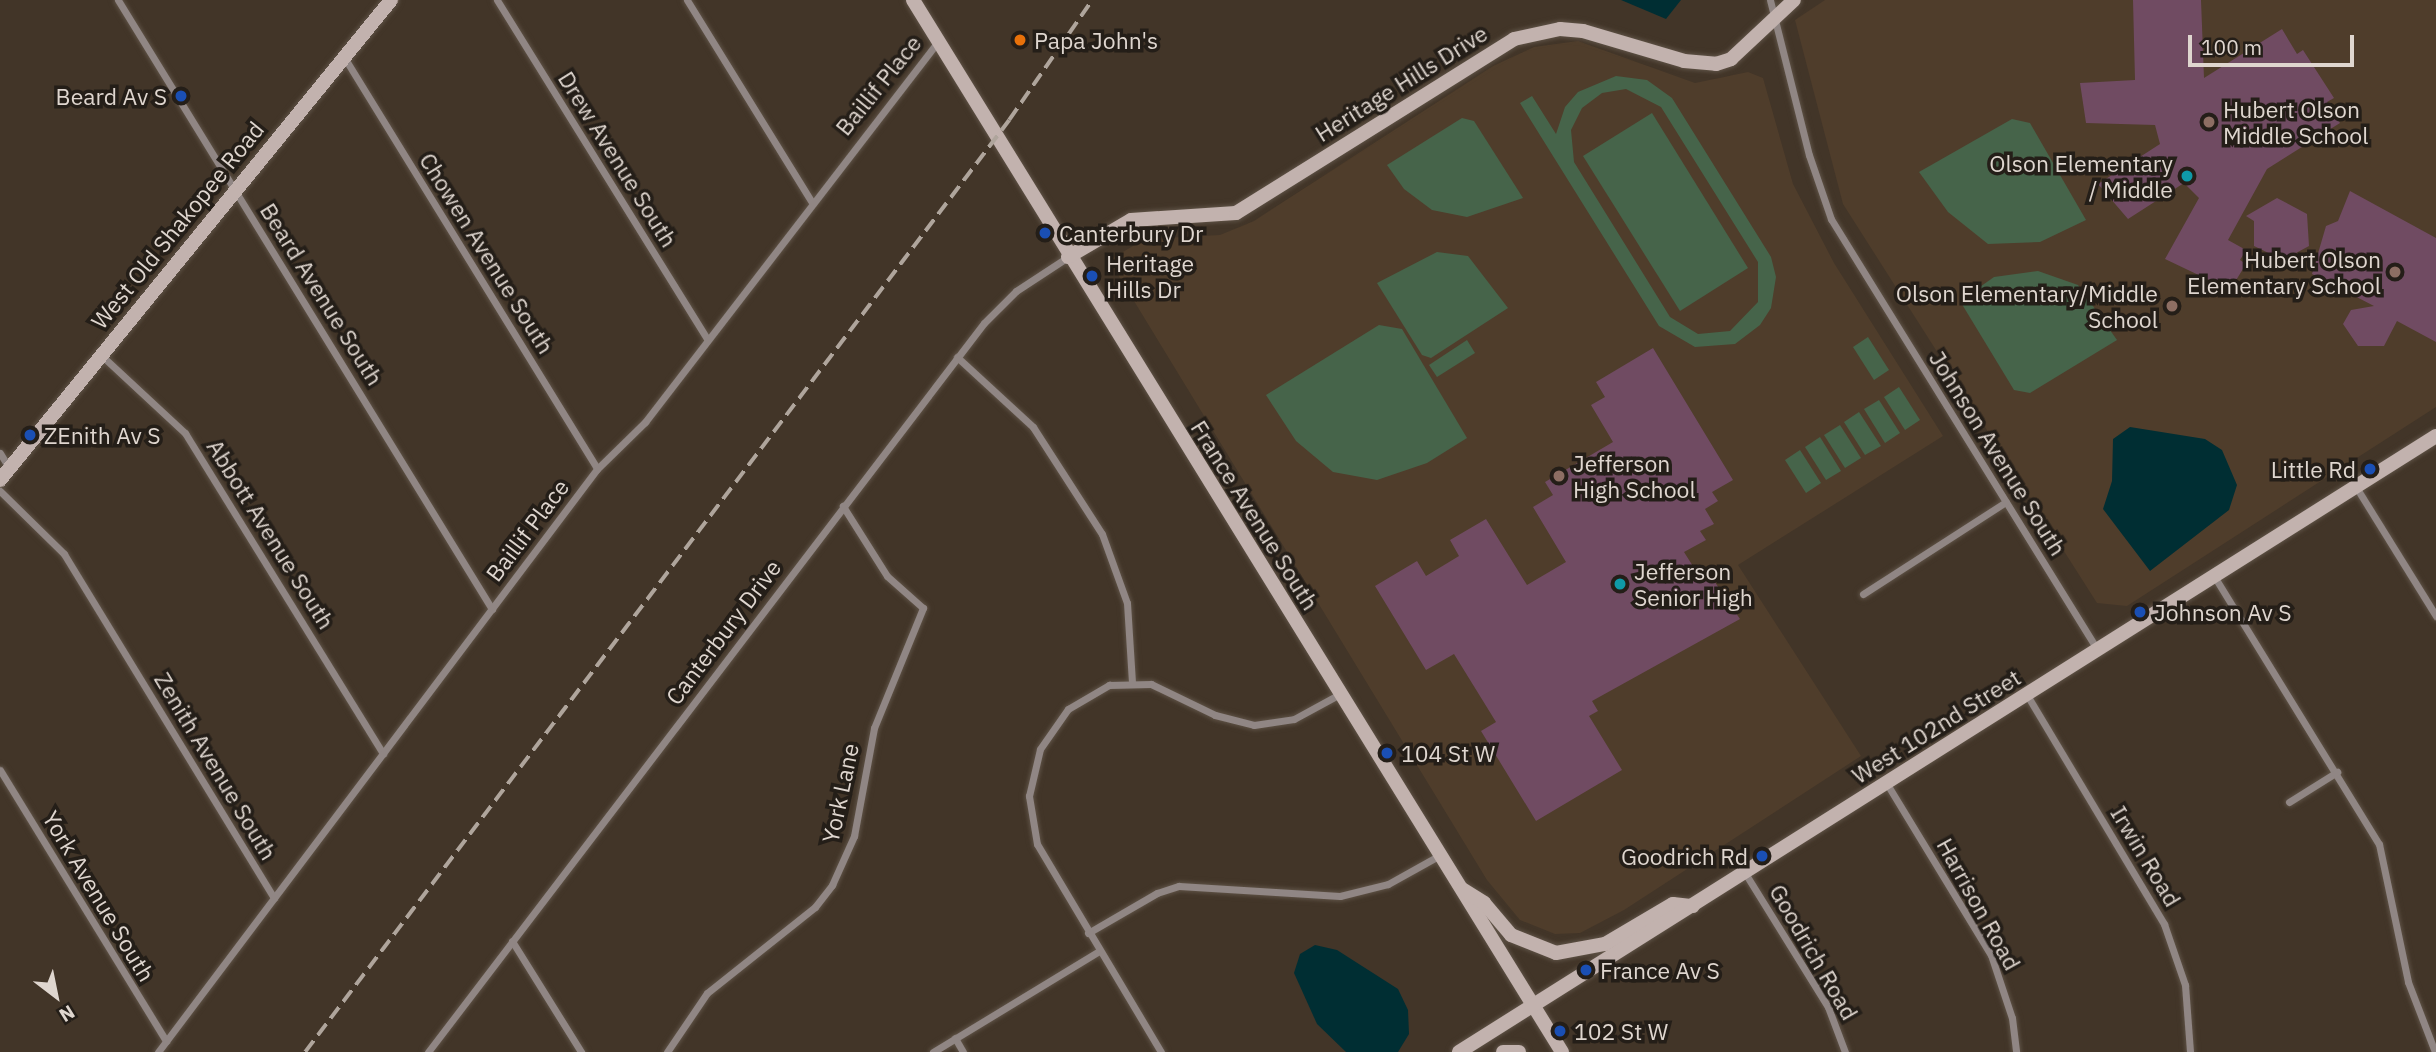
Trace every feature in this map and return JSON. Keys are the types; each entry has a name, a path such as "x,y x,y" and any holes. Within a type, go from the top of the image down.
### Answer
{"main road":[{"name":"West Old Shakopee Road","path":"0,481 391,0"},
{"name":"France Avenue South","path":"913,0 1068,257 1562,1052"},
{"name":"Heritage Hills Drive","path":"1068,257 1131,220 1236,213 1514,39 1560,29 1583,31 1684,61 1716,64 1731,59 1794,0"},
{"name":"West 102nd Street","path":"1459,1052 2436,436"},
{"path":"1460,888 1476,895 1511,935 1556,953 1605,944 1673,904 1693,906"},
{"path":"1503,1052 1519,1052"}],"street":[{"name":"Beard Avenue South","path":"118,0 492,609"},
{"name":"Drew Avenue South","path":"497,0 707,339"},
{"path":"687,0 811,201"},
{"name":"Johnson Avenue South","path":"1770,0 1831,219 2098,650"},
{"name":"Baillif Place","path":"158,1052 597,469 645,422 811,201 938,41"},
{"name":"Chowen Avenue South","path":"344,57 597,469"},
{"name":"Canterbury Drive","path":"428,1052 957,357 999,306 1068,257"},
{"name":"Abbott Avenue South","path":"101,355 186,433 383,754"},
{"path":"957,357 1033,427 1102,534 1128,603 1132,682"},
{"path":"0,453 10,468"},
{"path":"2356,487 2436,616"},
{"name":"Zenith Avenue South","path":"0,491 64,554 274,898"},
{"path":"1863,594 2006,502"},
{"name":"York Lane","path":"667,1052 707,993 816,907 845,862 853,836 874,729 923,608 892,582 843,506"},
{"path":"2214,576 2379,844 2408,982 2435,1052"},
{"path":"1161,1052 1047,866 1030,816 1032,772 1052,728 1090,692 1132,682 1171,691 1215,715 1254,725 1294,719 1340,694"},
{"name":"Irwin Road","path":"2027,695 2164,924 2185,985 2190,1052"},
{"name":"York Avenue South","path":"0,770 166,1041"},
{"path":"2288,802 2337,772"},
{"name":"Harrison Road","path":"1887,784 1992,955 2012,1018 2016,1052"},
{"path":"1088,933 1157,893 1180,886 1340,896 1388,884 1440,855"},
{"name":"Goodrich Road","path":"1745,873 1828,1007 1845,1052"},
{"path":"512,941 581,1052"},
{"path":"933,1052 1098,951"},
{"path":"955,1038 963,1052"}],"shaded area":[{"name":"Olson Elementary/Middle School","path":"1825,0 2436,0 2436,407 2127,606 2097,603 1843,204 1795,20"},
{"name":"Jefferson High School","path":"1578,41 1695,83 1748,72 1763,78 1793,184 1834,263 1943,436 1738,565 1861,756 1624,910 1580,933 1555,934 1520,920 1487,880 1109,260 1145,239 1220,235 1254,221 1493,66 1534,47"}],"green space":[{"path":"1616,76 1647,80 1672,98 1771,257 1776,277 1771,308 1760,325 1735,344 1695,347 1659,326 1520,103 1532,96 1556,134 1565,107 1578,92","holes":["1626,89 1661,107 1758,262 1758,302 1730,331 1698,334 1670,317 1574,162 1571,130 1582,108 1602,93"]},
{"path":"1652,113 1748,268 1680,311 1583,156"},
{"path":"1462,118 1474,121 1523,198 1467,217 1432,210 1404,189 1387,165"},
{"path":"2012,119 2030,123 2086,220 2040,242 1988,244 1948,212 1919,172"},
{"path":"1437,252 1468,256 1508,308 1431,358 1422,355 1377,283"},
{"path":"2038,271 2078,285 2117,340 2030,393 2014,390 1960,301 1994,277"},
{"path":"1379,325 1402,329 1467,438 1427,463 1377,480 1333,472 1296,441 1266,395"},
{"path":"1868,337 1889,370 1874,380 1853,347"},
{"path":"1467,340 1475,353 1437,377 1429,365"},
{"path":"1899,387 1920,420 1905,430 1884,397"},
{"path":"1879,400 1900,433 1885,443 1864,409"},
{"path":"1859,412 1881,446 1865,455 1844,422"},
{"path":"1840,425 1861,458 1845,468 1824,435"},
{"path":"1820,437 1841,471 1826,480 1805,447"},
{"path":"1800,450 1821,483 1806,493 1785,460"}],"water":[{"path":"1621,0 1681,0 1666,19"},
{"path":"2130,427 2205,439 2222,450 2237,485 2229,510 2150,571 2103,509 2112,481 2113,439"},
{"path":"1315,945 1337,950 1398,989 1408,1010 1409,1034 1398,1052 1346,1052 1317,1024 1294,973 1300,954"}],"building":[{"name":"Olson Elementary / Middle","path":"2133,0 2201,0 2204,78 2282,29 2297,54 2303,50 2334,98 2327,102 2340,123 2267,169 2228,240 2246,250 2240,260 2246,264 2230,290 2165,259 2199,198 2184,183 2128,219 2098,184 2160,144 2155,125 2086,123 2080,83 2135,80"},
{"path":"2350,191 2436,238 2436,342 2397,321 2384,346 2358,346 2343,324 2351,310 2374,306 2312,274 2326,226 2338,221"},
{"path":"2277,198 2307,214 2309,246 2283,260 2254,246 2254,221 2246,216"},
{"name":"Jefferson Senior High","path":"1653,348 1733,480 1712,492 1718,501 1705,509 1714,524 1700,531 1706,540 1684,552 1696,571 1704,566 1740,619 1592,701 1598,711 1589,716 1622,770 1536,821 1481,731 1496,722 1454,654 1426,670 1375,586 1417,561 1426,576 1459,556 1450,540 1486,519 1527,585 1566,562 1533,507 1553,495 1545,482 1613,442 1591,405 1605,397 1596,382"}],"railway":[{"path":"305,1052 1009,120 1092,0"}],"place":[{"name":"Papa John's","path":"1020,40"},
{"name":"Beard Av S","path":"181,96"},
{"name":"Hubert Olson Middle School","path":"2209,122"},
{"name":"Olson Elementary / Middle","path":"2187,176"},
{"name":"Canterbury Dr","path":"1045,233"},
{"name":"Hubert Olson Elementary School","path":"2395,272"},
{"name":"Heritage Hills Dr","path":"1092,276"},
{"name":"Olson Elementary/Middle School","path":"2172,306"},
{"name":"ZEnith Av S","path":"30,435"},
{"name":"Little Rd","path":"2370,469"},
{"name":"Jefferson High School","path":"1559,476"},
{"name":"Jefferson Senior High","path":"1620,584"},
{"name":"Johnson Av S","path":"2140,612"},
{"name":"104 St W","path":"1387,753"},
{"name":"Goodrich Rd","path":"1762,856"},
{"name":"France Av S","path":"1586,970"},
{"name":"102 St W","path":"1560,1031"}]}
